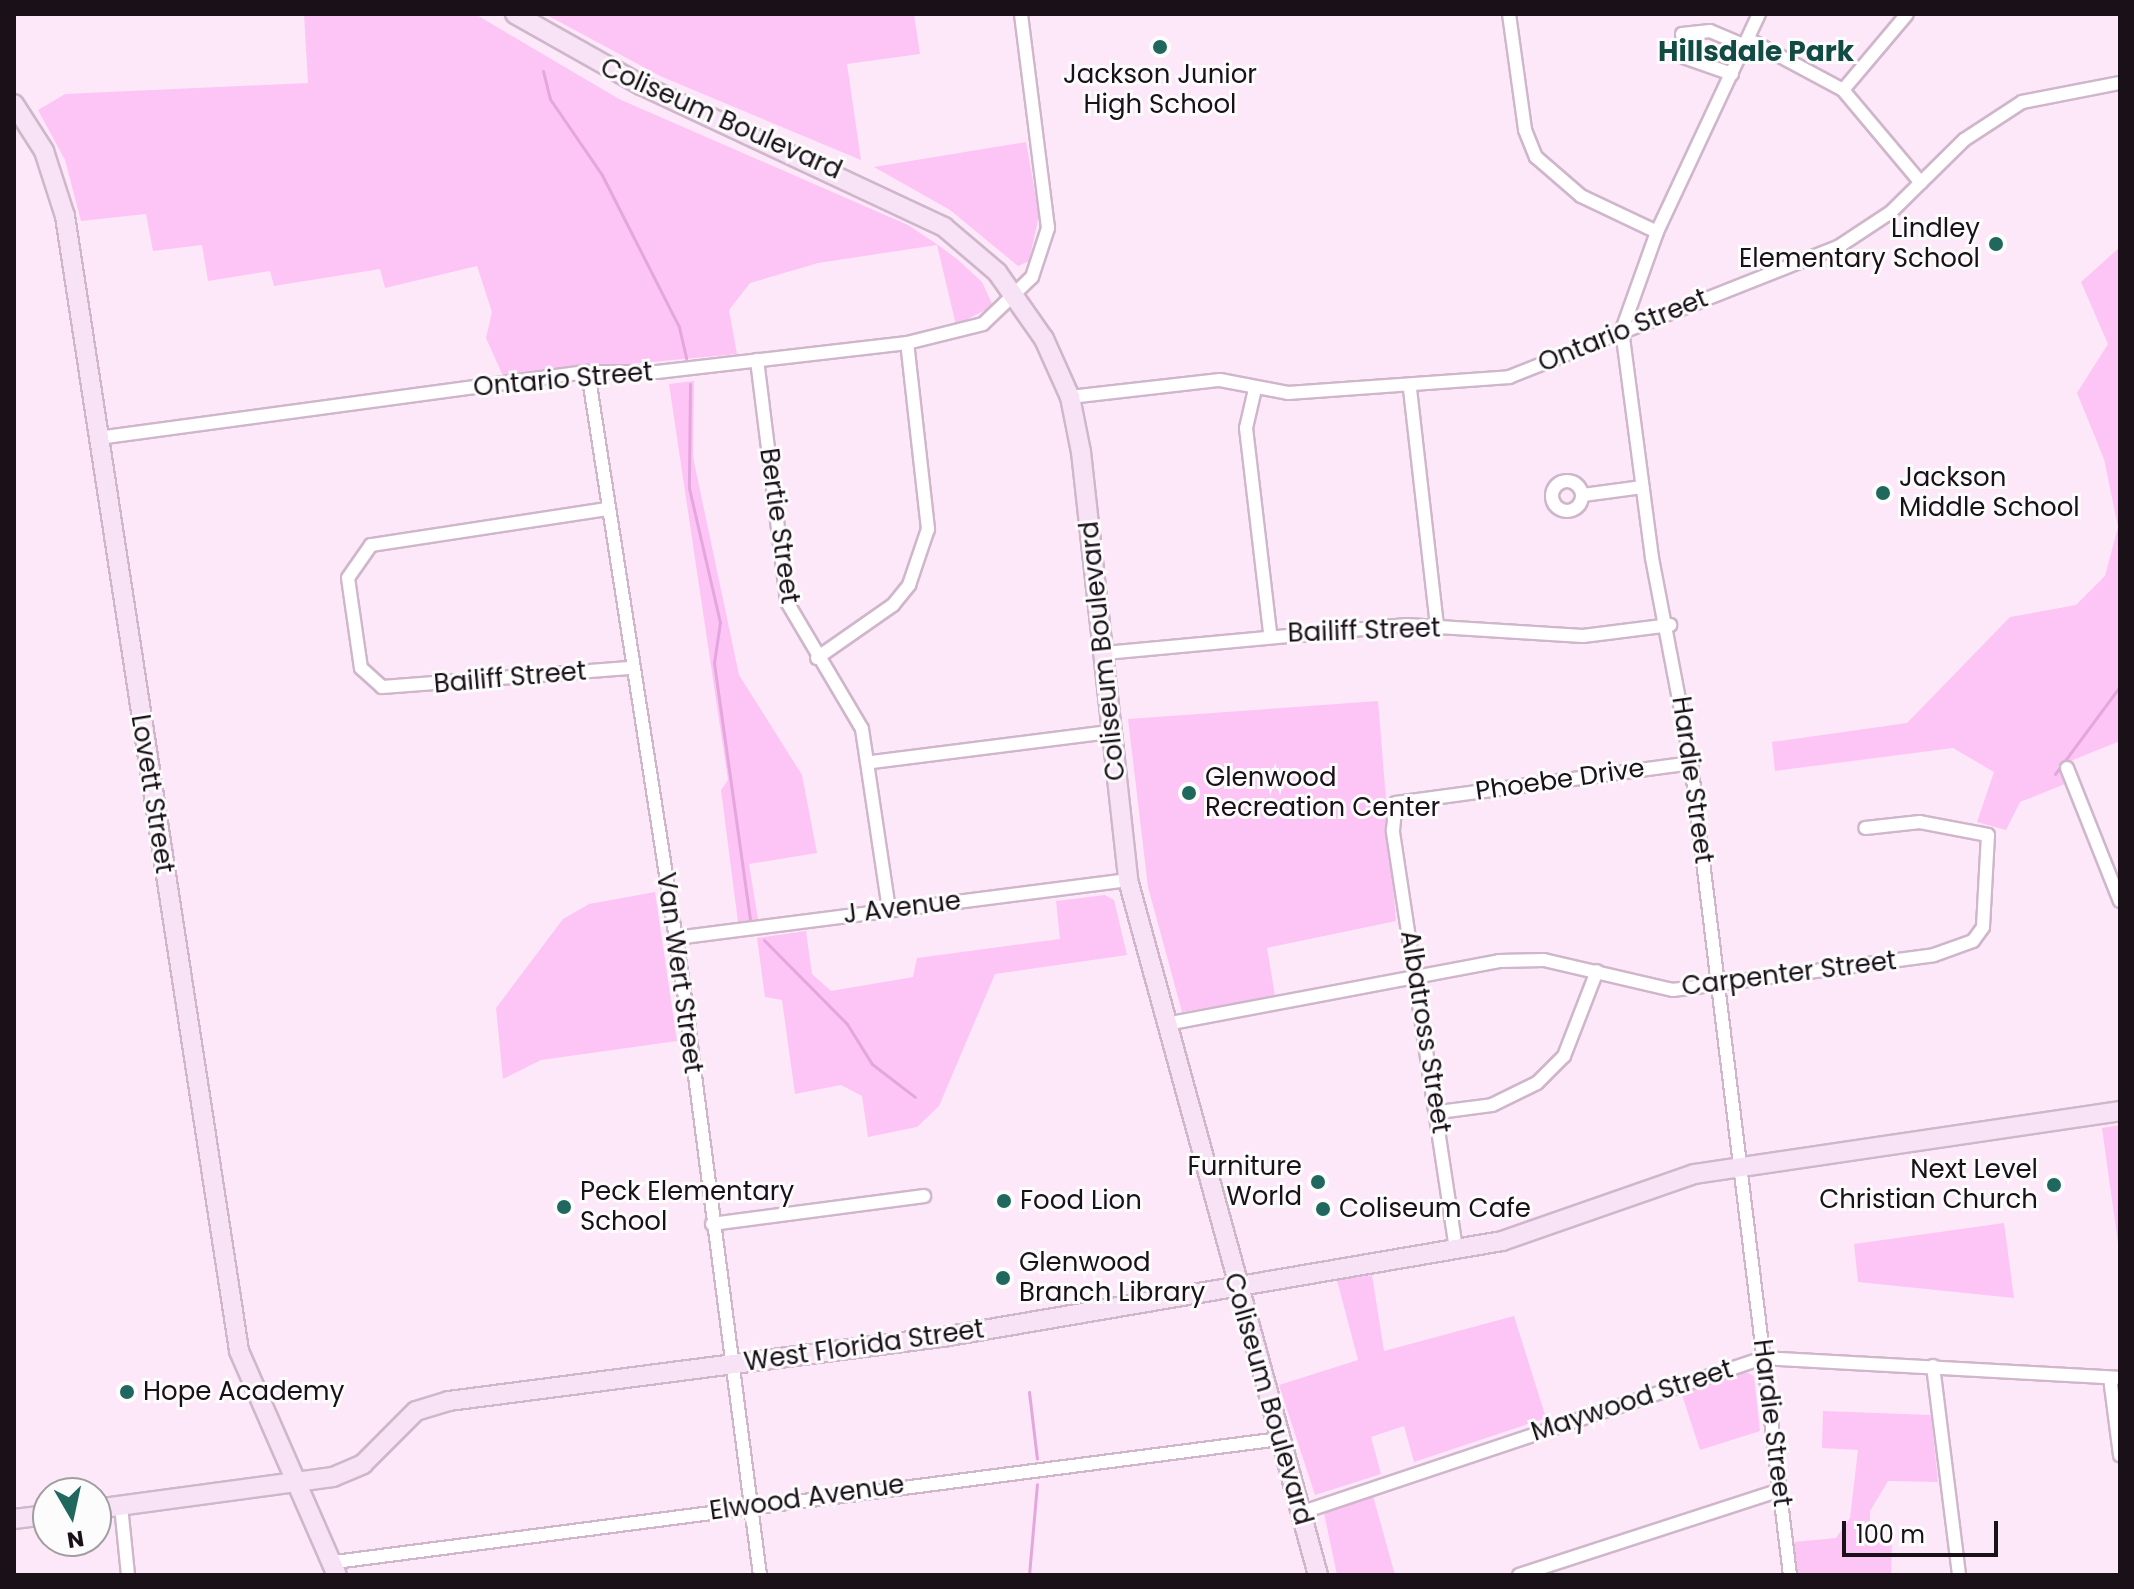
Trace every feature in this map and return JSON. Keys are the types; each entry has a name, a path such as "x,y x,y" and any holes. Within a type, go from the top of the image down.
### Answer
{"main road":[{"name":"Coliseum Boulevard","path":"515,14 641,85 905,203 976,253 1016,296 1070,397 1105,653 1128,880 1234,1284 1318,1575"},
{"name":"Lovett Street","path":"14,104 59,189 239,1351 336,1568"},
{"name":"West Florida Street","path":"112,1507 296,1484 363,1464 427,1406 943,1337 1234,1284 1456,1249 1541,1230 1654,1184 1742,1166 2120,1111"}],"street":[{"path":"1016,296 1041,259 1049,214 1021,14"},
{"path":"1509,14 1525,130 1536,157 1581,196 1657,232"},
{"name":"Hardie Street","path":"1759,14 1657,232 1622,330 1642,487 1670,625 1691,763 1790,1575"},
{"path":"1843,90 1907,14"},
{"path":"1732,74 1686,58 1682,34 1710,31 1746,43 1843,90 1921,183"},
{"name":"Ontario Street","path":"1070,397 1220,380 1255,389 1410,389 1509,377 1838,247 1921,183 1964,140 2022,102 2120,83"},
{"name":"Ontario Street","path":"98,438 588,372 757,360 907,343 969,330 1016,296"},
{"path":"817,658 893,605 909,585 928,529 907,343"},
{"name":"Bertie Street","path":"757,360 787,602 817,658 862,729 872,762 889,910"},
{"name":"Van Wert Street","path":"588,372 629,668 676,938 760,1575"},
{"path":"1255,389 1246,428 1270,633"},
{"path":"1410,389 1437,626"},
{"path":"1583,495 1642,487"},
{"name":"Bailiff Street","path":"607,509 371,545 348,578 361,668 391,689 629,668"},
{"name":"Bailiff Street","path":"1105,653 1270,633 1437,626 1583,636 1670,625"},
{"path":"872,762 1111,732"},
{"name":"Phoebe Drive","path":"1391,816 1396,803 1691,763"},
{"path":"2067,768 2120,901"},
{"name":"Albatross Street","path":"1391,816 1439,1112 1456,1249"},
{"name":"Carpenter Street","path":"1166,1024 1499,961 1544,960 1673,990 1956,951 1983,927 1988,835 1920,822 1865,828"},
{"name":"J Avenue","path":"676,938 1128,880"},
{"path":"1439,1112 1492,1105 1537,1083 1564,1056 1597,971"},
{"path":"712,1224 924,1196"},
{"name":"Maywood Street","path":"1300,1513 1763,1358 2115,1378"},
{"path":"1933,1366 1959,1575"},
{"path":"2115,1378 2120,1455"},
{"name":"Elwood Avenue","path":"336,1568 752,1505 1279,1439"},
{"path":"1519,1575 1780,1490"},
{"path":"121,1506 128,1575"}],"shaded area":[{"path":"304,14 475,14 619,99 908,225 938,245 957,259 982,282 993,306 956,325 937,245 818,263 750,283 729,310 737,354 503,376 486,338 492,312 477,266 385,288 380,269 274,286 270,271 208,281 202,245 153,251 146,214 81,221 65,160 38,110 65,94 308,83"},
{"path":"545,14 914,14 920,54 847,64 861,160 660,76"},
{"path":"1026,142 1039,215 1029,261 1018,266 950,210 874,167"},
{"path":"2120,247 2120,741 2058,766 2065,784 2020,802 2006,830 1977,822 1994,772 1953,748 1775,771 1772,742 1907,723 2010,617 2076,605 2105,576 2118,527 2104,459 2077,393 2108,344 2081,282"},
{"path":"694,381 693,457 739,675 802,775 817,853 749,864 758,919 738,922 721,790 728,780 669,384"},
{"path":"1378,701 1396,921 1267,948 1275,996 1182,1012 1148,887 1128,719"},
{"path":"655,892 677,1041 541,1060 503,1079 496,1008 563,919 589,904"},
{"path":"1105,895 1114,900 1127,955 995,974 939,1106 917,1127 868,1137 862,1096 841,1085 795,1094 782,1000 765,997 757,938 806,931 812,974 831,991 913,977 917,958 1060,939 1056,901"},
{"path":"2120,1125 2120,1258 2102,1128"},
{"path":"2004,1223 2014,1298 1858,1282 1854,1244"},
{"path":"1372,1275 1384,1351 1514,1316 1546,1418 1414,1462 1404,1426 1371,1437 1381,1474 1315,1495 1279,1385 1358,1360 1337,1280"},
{"path":"1744,1371 1754,1376 1760,1431 1700,1450 1681,1392"},
{"path":"1823,1411 1931,1415 1938,1482 1888,1481 1870,1511 1870,1538 1892,1539 1891,1575 1798,1575 1794,1542 1836,1538 1850,1518 1858,1450 1822,1448"},
{"path":"1373,1496 1395,1575 1337,1575 1324,1513"}],"waterway":[{"path":"543,71 550,99 602,175 679,327 686,358"},
{"path":"690,384 689,488 720,622 714,663 750,920"},
{"path":"2055,774 2120,686"},
{"path":"764,940 847,1024 872,1064 915,1097"},
{"path":"1029,1392 1037,1459"},
{"path":"1029,1575 1037,1484"}],"place":[{"name":"Jackson Junior High School","path":"1160,47"},
{"name":"Lindley Elementary School","path":"1996,244"},
{"name":"Jackson Middle School","path":"1883,493"},
{"name":"Glenwood Recreation Center","path":"1189,793"},
{"name":"Furniture World","path":"1318,1182"},
{"name":"Next Level Christian Church","path":"2054,1185"},
{"name":"Food Lion","path":"1004,1201"},
{"name":"Peck Elementary School","path":"564,1207"},
{"name":"Coliseum Cafe","path":"1323,1209"},
{"name":"Glenwood Branch Library","path":"1003,1278"},
{"name":"Hope Academy","path":"127,1392"}],"district":[{"name":"Hillsdale Park","path":"1756,52"}]}
